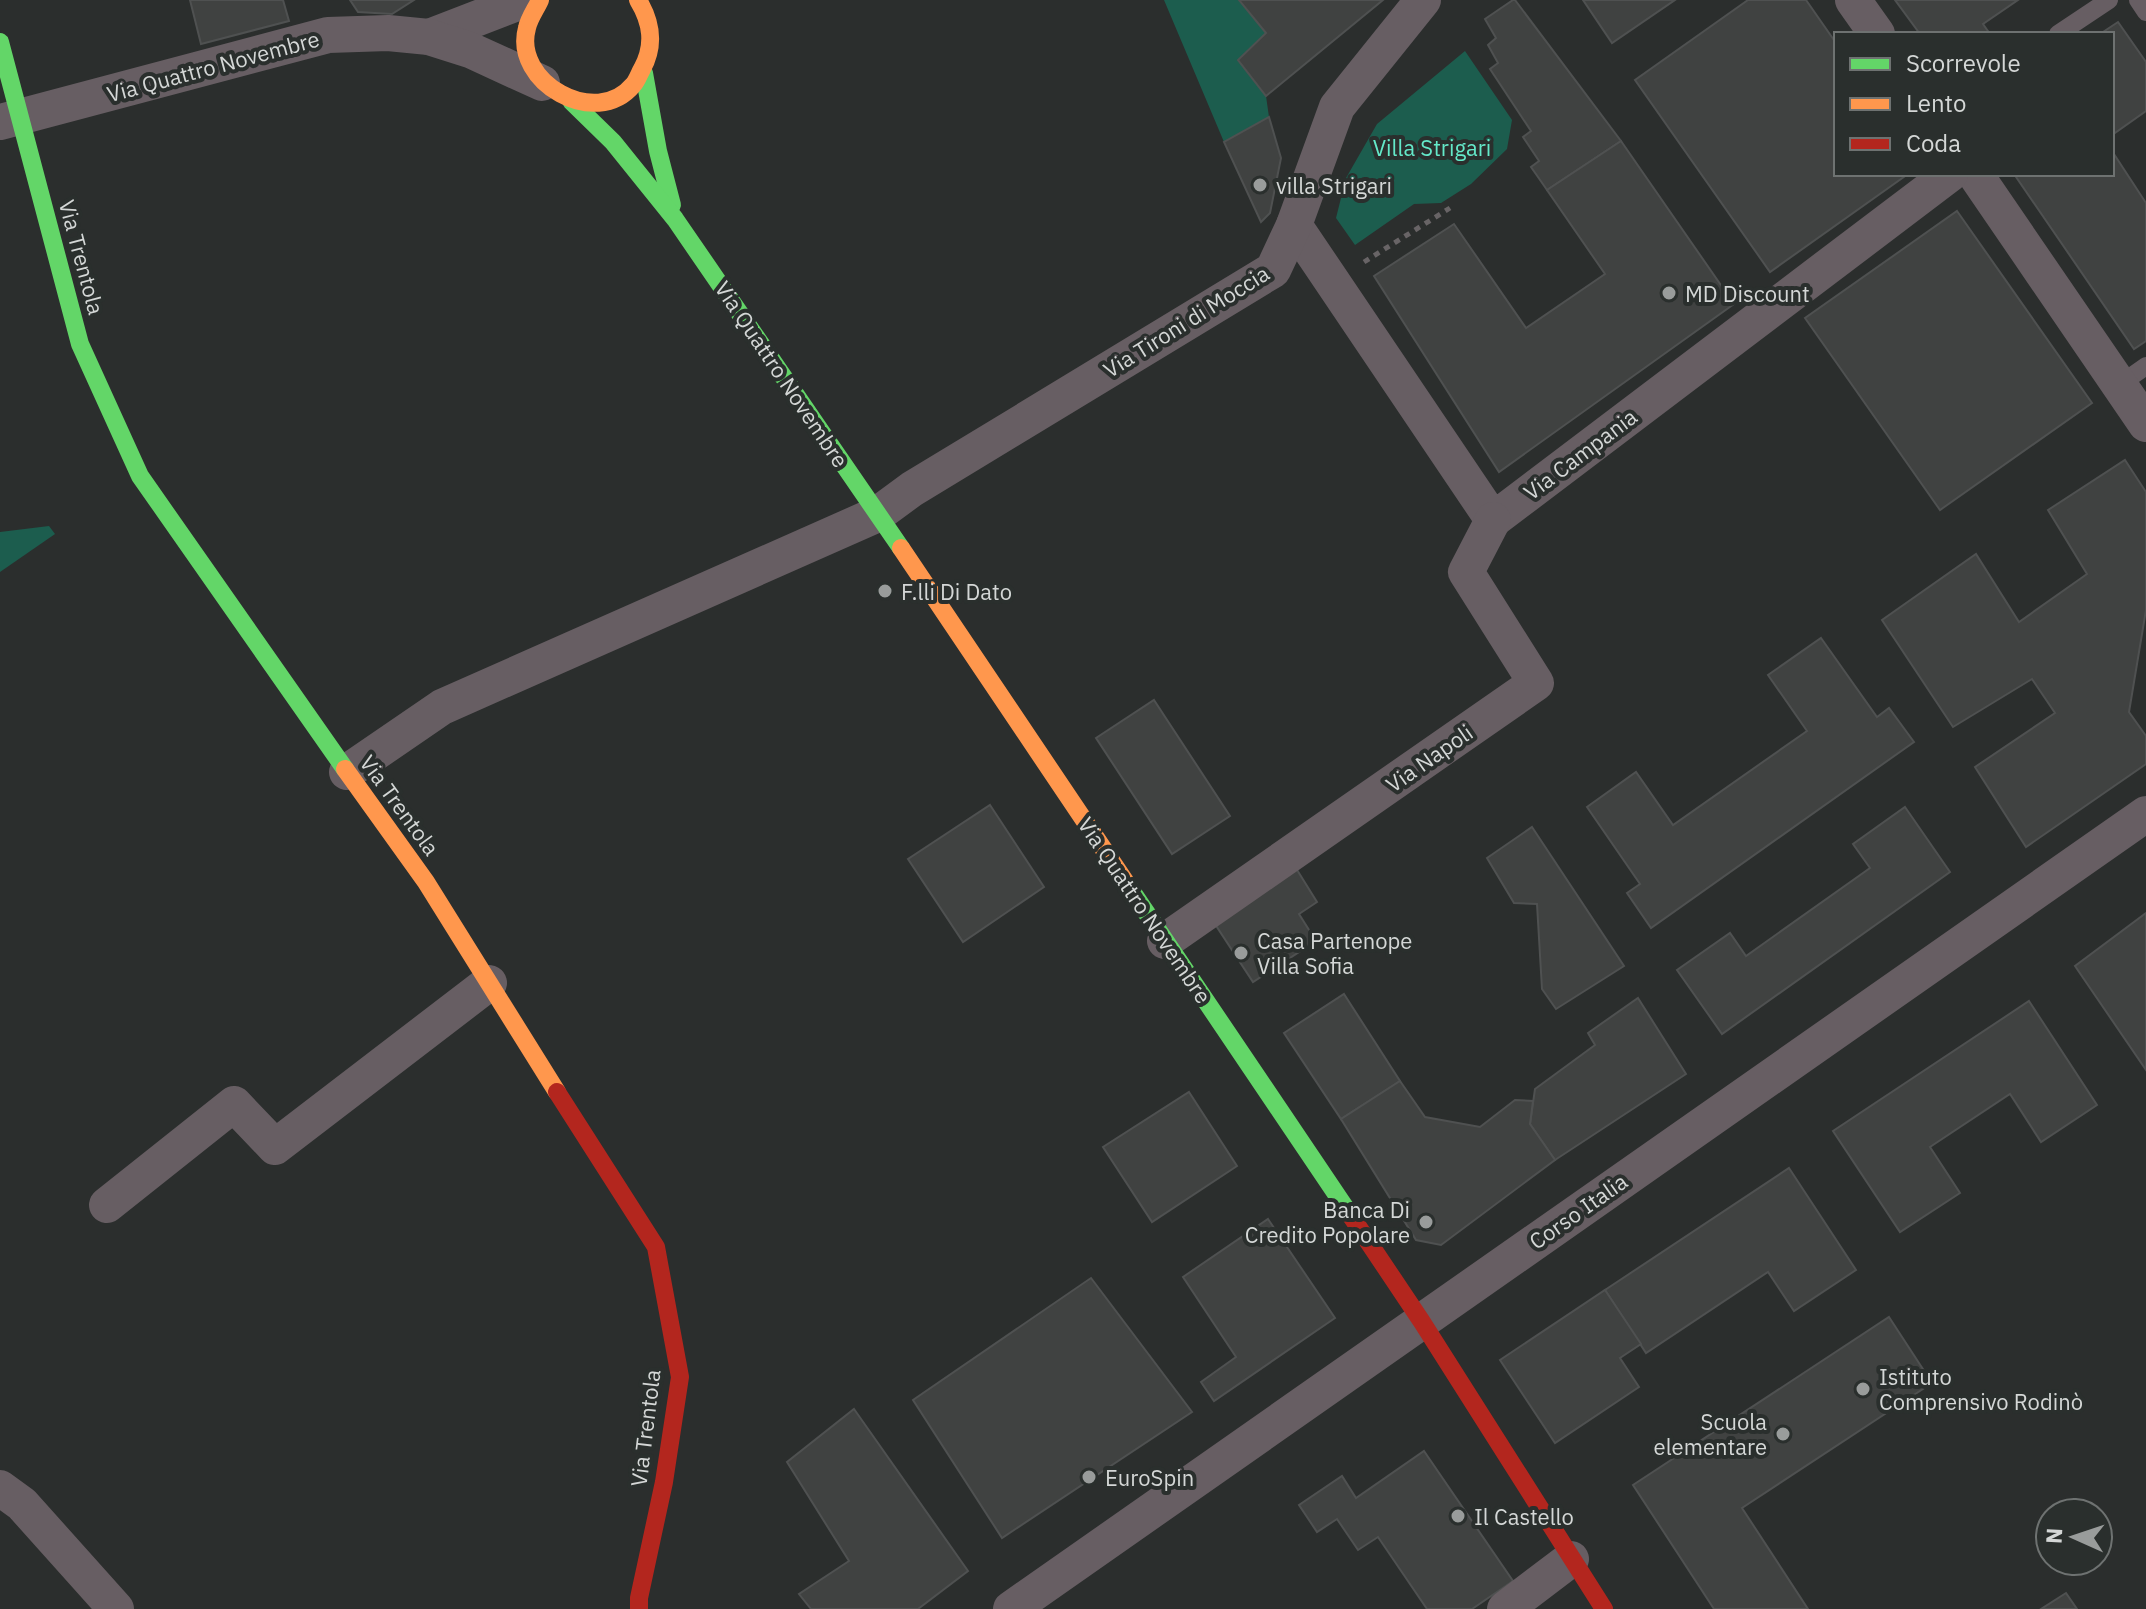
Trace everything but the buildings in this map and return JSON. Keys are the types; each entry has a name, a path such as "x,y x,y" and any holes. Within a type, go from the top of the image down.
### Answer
{"street":[{"name":"Via Quattro Novembre","path":"638,0 648,14 652,45 644,73 658,151 675,219"},
{"name":"Via Tironi di Moccia","path":"347,772 442,707 878,514 925,481 1273,270 1294,225 1337,107 1423,0"},
{"path":"1853,0 1876,32"},
{"name":"Via Quattro Novembre","path":"429,37 524,8"},
{"path":"524,8 529,62 556,92 593,104 618,97 635,85 644,73"},
{"name":"Via Quattro Novembre","path":"10,120 328,35 388,33 429,37 470,50 556,92 613,142 675,219 878,514 1422,1322 1604,1609"},
{"name":"Via Trentola","path":"0,42 10,120 80,344 140,476 426,882 656,1247 680,1377 664,1482 639,1609"},
{"name":"Via Campania","path":"1493,520 1947,176"},
{"path":"1977,176 2132,375 2146,424"},
{"path":"1294,225 1493,520"},
{"name":"Via Napoli","path":"1165,941 1536,683 1466,572 1493,520"},
{"name":"Corso Italia","path":"1011,1609 2146,814"},
{"path":"107,1205 234,1104 275,1147 489,983"},
{"path":"0,1488 22,1504 116,1609"},
{"path":"1505,1609 1571,1559"}],"lane":[{"path":"2061,32 2109,0"},
{"path":"2138,0 2146,12"}],"path":[{"path":"1333,282 1450,208"}],"green space":[{"path":"1164,0 1239,0 1266,33 1239,60 1266,96 1269,117 1224,142"},
{"name":"Villa Strigari","path":"1465,51 1512,120 1507,149 1471,184 1441,203 1414,204 1355,245 1336,218 1346,178 1377,124"},
{"path":"49,526 55,534 0,572 0,532"}],"traffic: fast":[{"path":"0,42 80,344 140,476 345,769"},
{"path":"644,73 658,151 672,205"},
{"path":"571,101 613,142 675,219 901,548"},
{"path":"1127,884 1351,1216"}],"traffic: slow":[{"path":"540,0 527,28 526,48 532,66 544,82 560,94 579,101 599,103 617,98 633,85 646,60 650,34 638,0"},
{"path":"901,548 1127,884"},
{"path":"345,769 426,882 557,1092"}],"traffic: jam":[{"path":"557,1092 656,1247 680,1377 664,1482 639,1609"},
{"path":"1351,1216 1604,1609"}],"place":[{"name":"villa Strigari","path":"1260,185"},
{"name":"MD Discount","path":"1669,293"},
{"name":"F.lli Di Dato","path":"885,591"},
{"name":"Casa Partenope Villa Sofia","path":"1241,953"},
{"name":"Banca Di Credito Popolare","path":"1426,1222"},
{"name":"Istituto Comprensivo Rodinò","path":"1863,1389"},
{"name":"Scuola elementare","path":"1783,1434"},
{"name":"EuroSpin","path":"1089,1477"},
{"name":"Il Castello","path":"1458,1516"}]}
